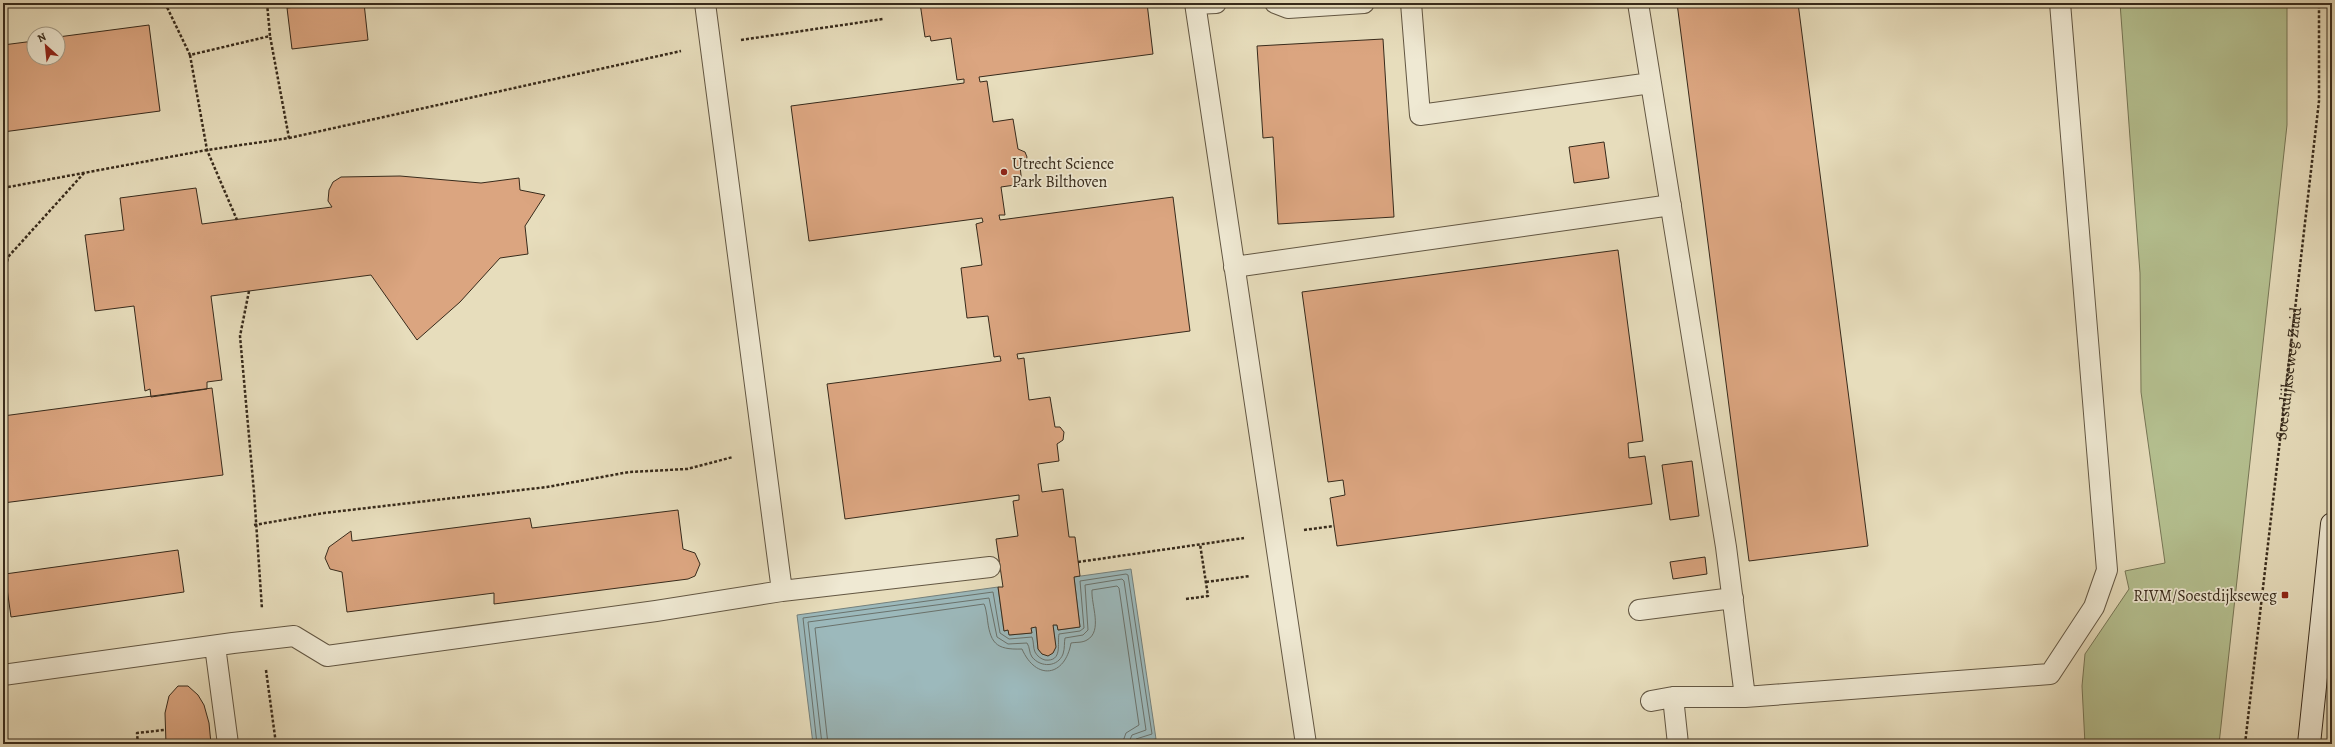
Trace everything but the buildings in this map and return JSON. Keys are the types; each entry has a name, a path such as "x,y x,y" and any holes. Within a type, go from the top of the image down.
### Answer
{"main road":[{"path":"2309,744 2332,524"}],"lane":[{"path":"705,3 782,591"},
{"path":"1216,3 1195,4 1304,744"},
{"path":"1275,3 1288,8 1364,3"},
{"path":"1411,3 1420,115 1651,83"},
{"path":"1638,3 1733,598 1745,697"},
{"path":"1652,700 1673,698 1745,697 2050,674 2094,607 2106,570 2060,3"},
{"path":"1234,267 1671,205"},
{"path":"3,675 294,636 327,656 656,611 782,591 990,567"},
{"path":"1639,610 1733,598"},
{"path":"215,646 228,744"},
{"path":"1673,698 1678,744"}],"path":[{"path":"165,3 190,55 207,150 236,220"},
{"path":"268,3 270,36 289,138"},
{"name":"Soestdijkseweg Zuid","path":"2245,744 2319,101 2319,3"},
{"path":"3,188 207,150 289,138 711,44 883,19"},
{"path":"190,55 270,36"},
{"path":"3,281 8,257 84,173"},
{"path":"249,291 240,336 254,492 263,639 276,744"},
{"path":"254,525 324,513 547,487 629,472 687,468 739,456"},
{"path":"1078,562 1334,526"},
{"path":"1186,599 1208,596 1200,544"},
{"path":"1206,582 1280,573"},
{"path":"138,744 137,733 164,730"}],"green space":[{"path":"2120,3 2287,3 2287,125 2219,744 2085,744 2082,686 2085,654 2129,589 2125,571 2165,563 2141,392 2140,273"}],"water":[{"path":"1131,569 1156,739 1124,744 813,744 797,615 998,587 1004,631 1008,630 1010,635 1031,633 1031,628 1036,627 1038,649 1042,654 1048,655 1052,654 1055,646 1053,625 1057,625 1058,630 1080,627 1074,577"}],"place":[{"name":"Utrecht Science Park Bilthoven","path":"1004,172"},
{"name":"RIVM/Soestdijkseweg","path":"2285,595"}]}
